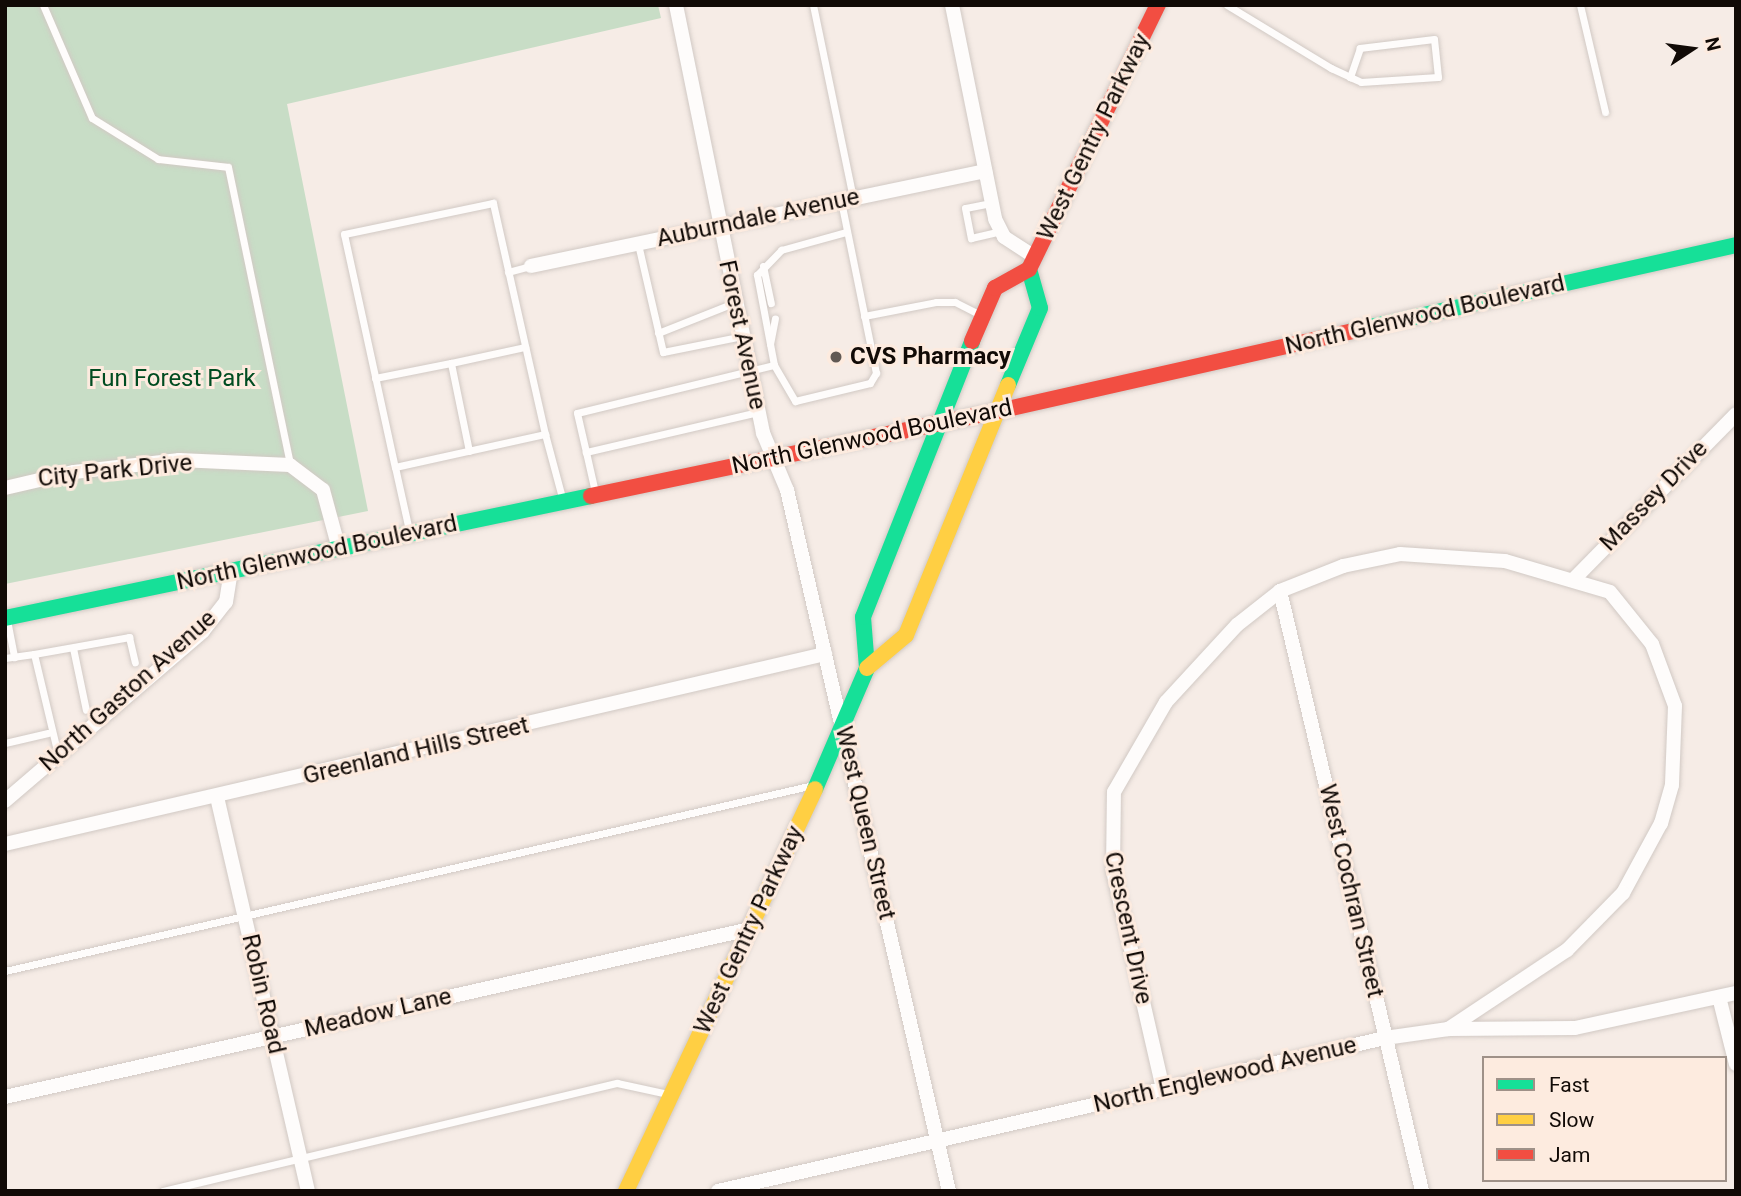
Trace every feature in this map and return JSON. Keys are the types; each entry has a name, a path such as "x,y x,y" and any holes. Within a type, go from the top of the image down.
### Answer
{"main road":[{"name":"West Gentry Parkway","path":"626,1191 844,726 867,667 863,617 934,426 995,288 1032,263 1158,5"},
{"name":"North Glenwood Boulevard","path":"6,617 934,426 1736,245"},
{"name":"West Gentry Parkway","path":"867,667 906,635 994,412 1040,308 1032,263"}],"street":[{"name":"Forest Avenue","path":"676,5 758,412 773,457"},
{"path":"952,5 991,202 1001,231 1032,263"},
{"name":"Auburndale Avenue","path":"531,266 985,171"},
{"name":"Massey Drive","path":"1574,579 1736,414"},
{"name":"West Queen Street","path":"773,457 844,726 949,1191"},
{"name":"City Park Drive","path":"5,488 178,460 290,465"},
{"path":"290,465 323,490 339,549"},
{"name":"Crescent Drive","path":"1163,1089 1113,870 1114,792 1166,702 1237,625 1280,591 1343,566 1400,554 1505,561 1574,579 1610,592 1652,644 1675,706 1672,785 1644,860 1597,924 1448,1029"},
{"name":"North Gaston Avenue","path":"8,793 58,755 212,621 231,590 231,571"},
{"name":"West Cochran Street","path":"1280,591 1422,1191"},
{"name":"Greenland Hills Street","path":"5,844 218,797 825,654"},
{"name":"Robin Road","path":"218,797 308,1191"},
{"name":"Meadow Lane","path":"5,1097 750,929"},
{"name":"North Englewood Avenue","path":"718,1191 1385,1038 1448,1029 1575,1028 1736,993"},
{"path":"1719,997 1736,1064"}],"lane":[{"path":"43,5 92,118 158,159 228,167 290,465"},
{"path":"813,5 847,199 846,232 876,373 870,383 795,401 774,365 757,275 780,250 846,232"},
{"path":"1227,5 1350,77 1361,82 1438,77 1434,39 1360,47 1350,77"},
{"path":"1580,5 1605,113"},
{"path":"991,202 965,208 971,238 1001,231"},
{"path":"410,534 344,234 493,203 563,502"},
{"path":"638,243 663,352 743,336"},
{"path":"508,272 531,266"},
{"path":"763,267 771,303"},
{"path":"658,333 736,302"},
{"path":"864,316 936,302 955,302 983,316"},
{"path":"770,344 775,318"},
{"path":"375,378 525,347"},
{"path":"451,363 469,451"},
{"path":"595,495 577,413 750,374 774,365"},
{"path":"586,452 758,412"},
{"path":"394,467 545,434"},
{"path":"6,617 10,658 129,637 135,662"},
{"path":"73,648 86,710"},
{"path":"34,654 48,733 58,755"},
{"path":"5,743 48,733"},
{"path":"5,971 245,918 817,784"},
{"path":"163,1191 617,1083 672,1095"}],"green space":[{"name":"Fun Forest Park","path":"5,5 658,5 661,18 287,104 368,511 5,584"}],"traffic: fast":[{"path":"1352,331 1736,245"},
{"path":"1008,385 1040,308 1029,269"},
{"path":"815,789 867,668 863,617 972,341"},
{"path":"5,618 591,496"}],"traffic: slow":[{"path":"867,668 906,635 1008,385"},
{"path":"626,1191 815,789"}],"traffic: jam":[{"path":"972,341 995,288 1029,269 1158,5"},
{"path":"994,412 1352,331"},
{"path":"591,496 994,412"}],"place":[{"name":"CVS Pharmacy","path":"836,357"}]}
